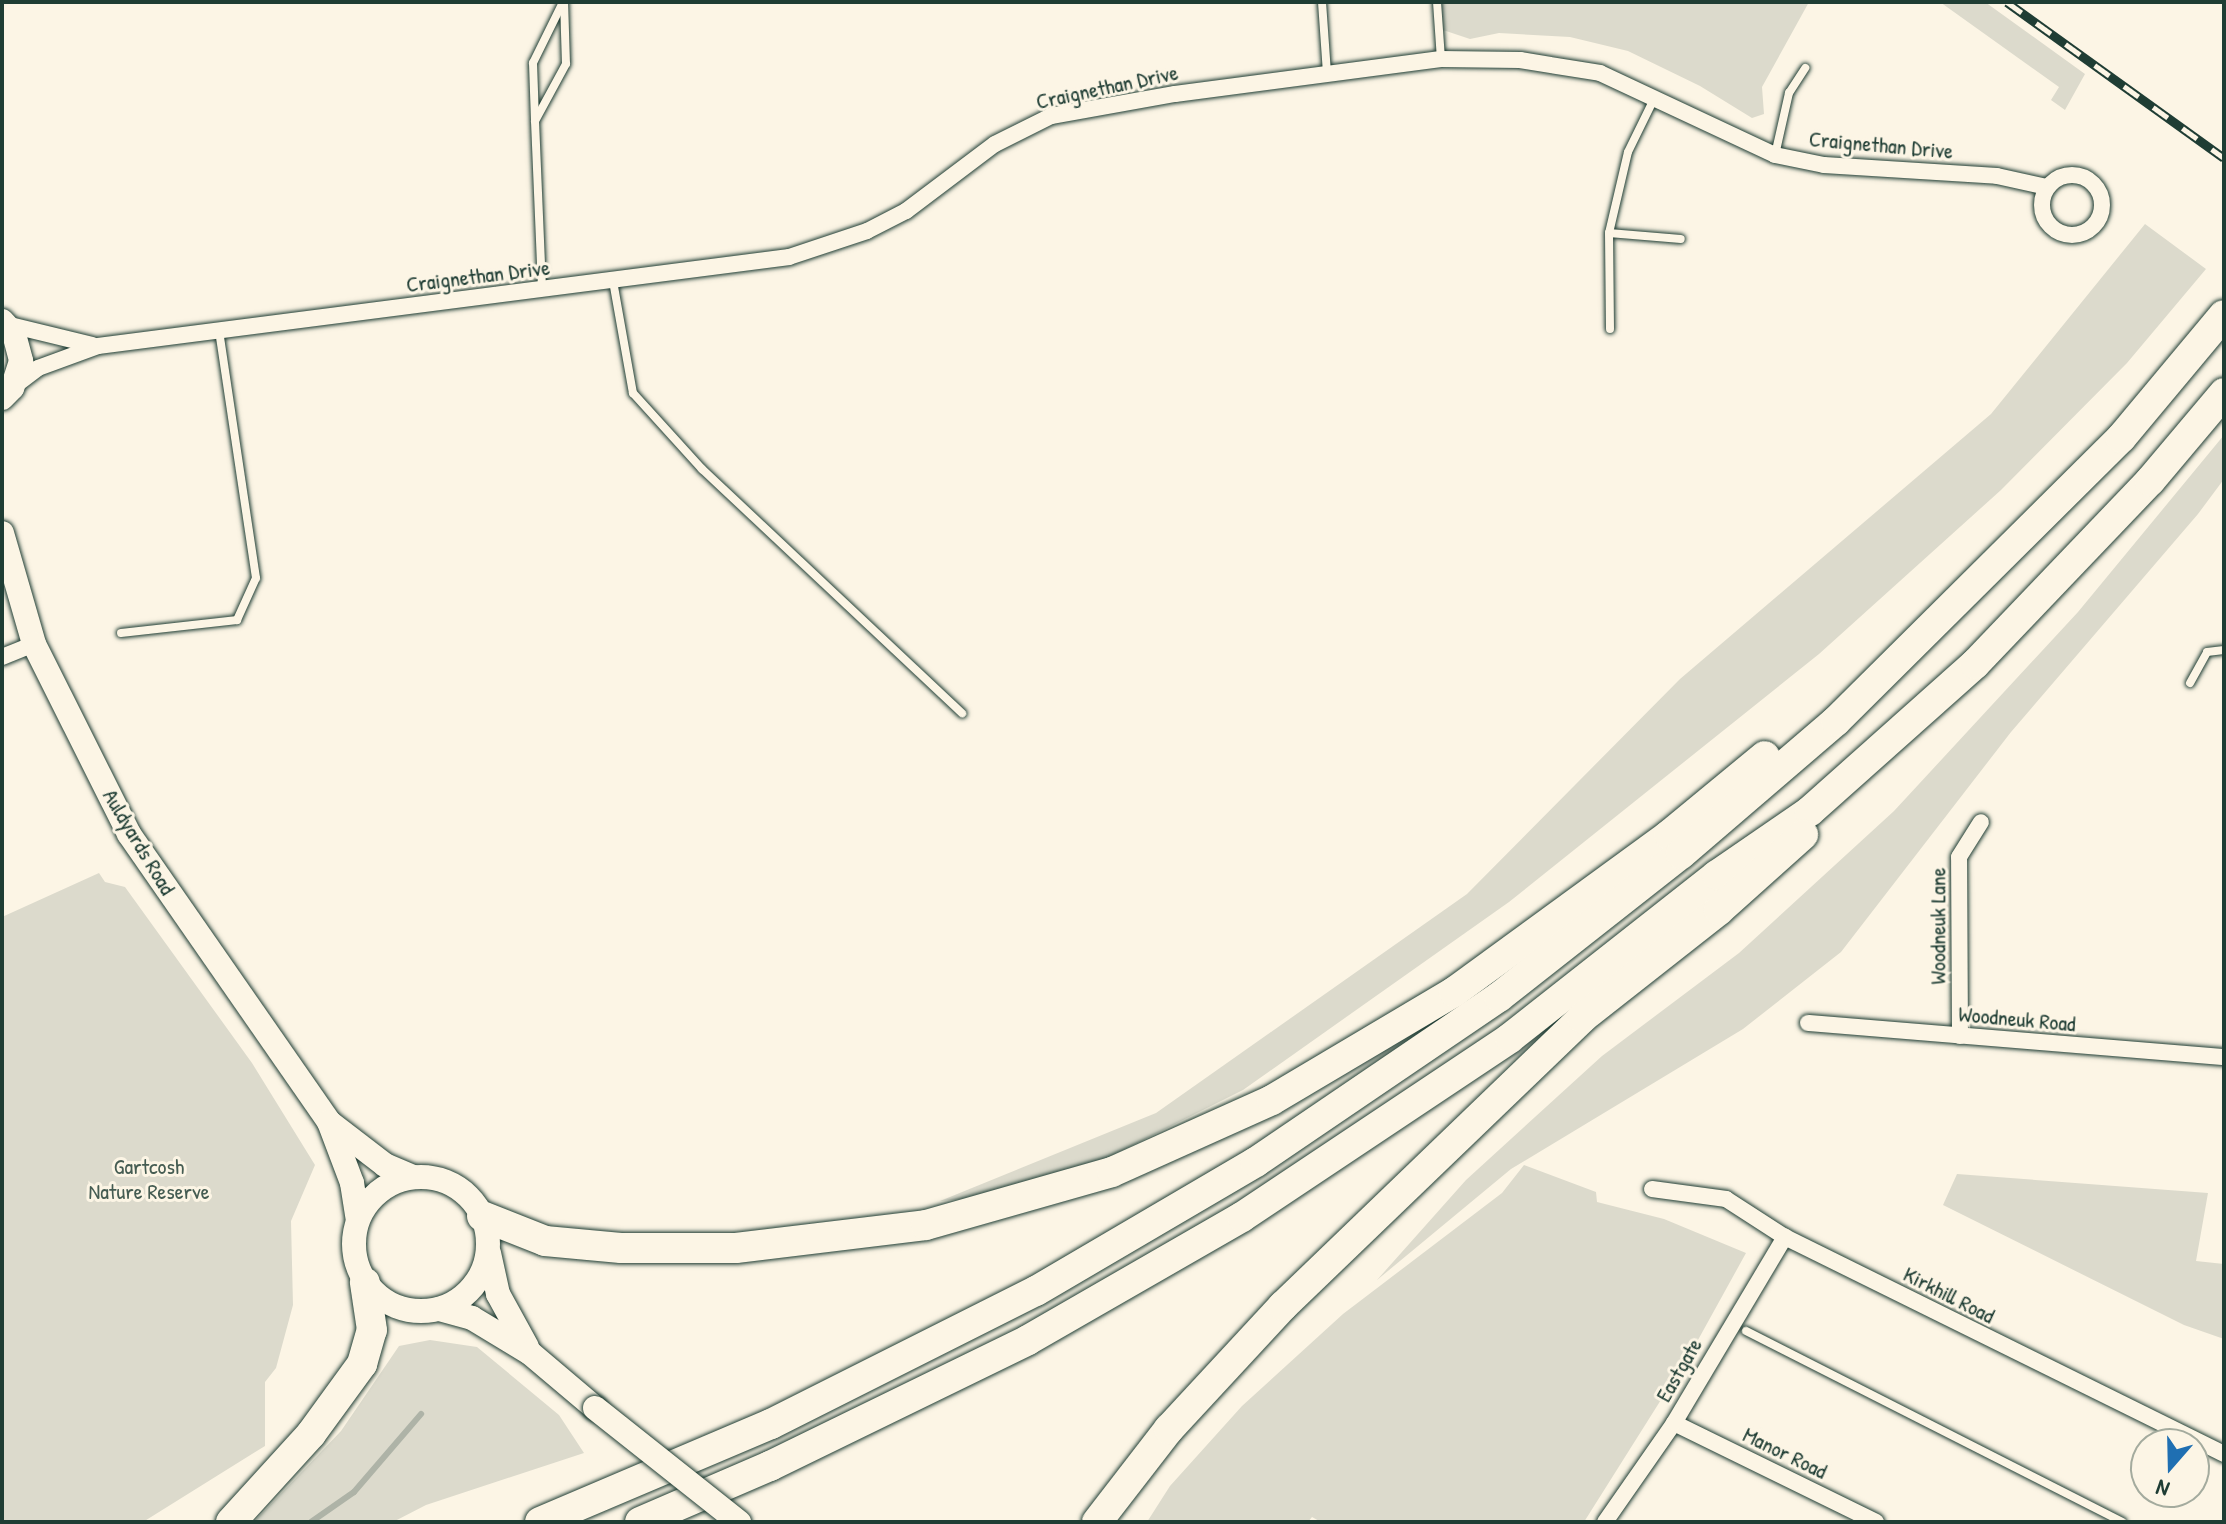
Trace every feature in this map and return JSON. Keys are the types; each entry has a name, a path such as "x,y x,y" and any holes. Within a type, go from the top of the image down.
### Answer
{"highway":[{"path":"540,1522 879,1372 1036,1291 1269,1154 1499,997 1656,874 1836,721 2121,438 2224,315"},
{"path":"1097,1522 1169,1429 1283,1306 1582,1018 1719,910 1916,732 1975,664 2150,481 2224,393"},
{"path":"482,1216 545,1241 587,1246 736,1248 851,1238 940,1222 1061,1189 1220,1127 1321,1074 1512,952 1669,835 2015,546"},
{"path":"640,1522 784,1459 1028,1340 1255,1209 1510,1038 1717,875 1810,811 1975,664"},
{"path":"231,1522 311,1434 362,1364 372,1330 365,1283"}],"street":[{"name":"Craignethan Drive","path":"6,398 38,368 98,346 789,257 867,231 906,211 995,144 1051,116 1441,59 1520,60 1600,73 1775,155 1824,165 1997,176 2047,187"},
{"name":"Craignethan Drive","path":"3,322 98,346"},
{"path":"3,322 19,347 6,398"},
{"name":"Auldyards Road","path":"2,533 34,644 129,834 329,1122 352,1183 358,1220"},
{"path":"2,657 34,644"},
{"name":"Woodneuk Lane","path":"1960,1036 1959,857 1981,822"},
{"name":"Woodneuk Road","path":"1808,1023 2224,1057"},
{"name":"Auldyards Road","path":"329,1122 385,1165 413,1177"},
{"path":"530,1353 498,1294 482,1216 454,1185 413,1177 380,1190 358,1220 354,1252 365,1283 398,1308 439,1309 481,1323 530,1353 739,1522"},
{"name":"Kirkhill Road","path":"1652,1189 1726,1199 1785,1237 2224,1454"},
{"name":"Eastgate","path":"1605,1522 1674,1423 1785,1237"},
{"path":"439,1309 455,1302 479,1279 488,1247"},
{"name":"Manor Road","path":"1674,1423 1876,1522"}],"lane":[{"path":"535,121 566,64 564,2"},
{"path":"542,291 533,63 564,2"},
{"path":"1322,2 1327,74"},
{"path":"1437,2 1441,59"},
{"path":"1775,155 1789,93 1805,68"},
{"path":"1610,329 1609,233 1628,152 1654,99"},
{"path":"1609,233 1681,239"},
{"path":"613,281 633,393 702,469 962,713"},
{"path":"121,633 237,620 256,578 219,330"},
{"path":"2190,683 2207,652 2224,650"},
{"path":"1746,1331 2122,1522"}],"green space":[{"path":"1439,2 1809,2 1762,87 1764,114 1752,118 1700,86 1628,51 1570,37 1499,33 1470,39 1437,28"},
{"path":"1940,2 1985,2 2085,74 2065,110 2051,100 2059,87"},
{"path":"2145,224 2206,269 2127,363 2001,490 1819,654 1509,902 1243,1090 1039,1192 940,1201 1156,1113 1467,894 1680,679 1991,414"},
{"path":"2224,435 2224,479 2198,514 2011,732 1841,952 1743,1029 1511,1169 1377,1280 1466,1180 1602,1056 1739,953 1894,811 2078,612"},
{"name":"Gartcosh Nature Reserve","path":"99,873 105,882 125,887 252,1063 315,1165 291,1221 293,1305 276,1368 265,1382 265,1446 143,1522 2,1522 2,917"},
{"path":"1524,1165 1596,1192 1597,1202 1664,1219 1746,1253 1693,1349 1584,1522 1321,1522 1312,1517 1308,1522 1147,1522 1170,1486 1242,1406 1343,1314 1502,1193"},
{"path":"1957,1174 2208,1193 2196,1261 2224,1264 2224,1339 2184,1325 1943,1205"},
{"path":"430,1340 477,1347 559,1415 584,1453 426,1505 393,1522 254,1522 341,1431 399,1346"}],"waterway":[{"path":"311,1522 354,1492 421,1414"}],"railway":[{"path":"2007,2 2224,158"}]}
